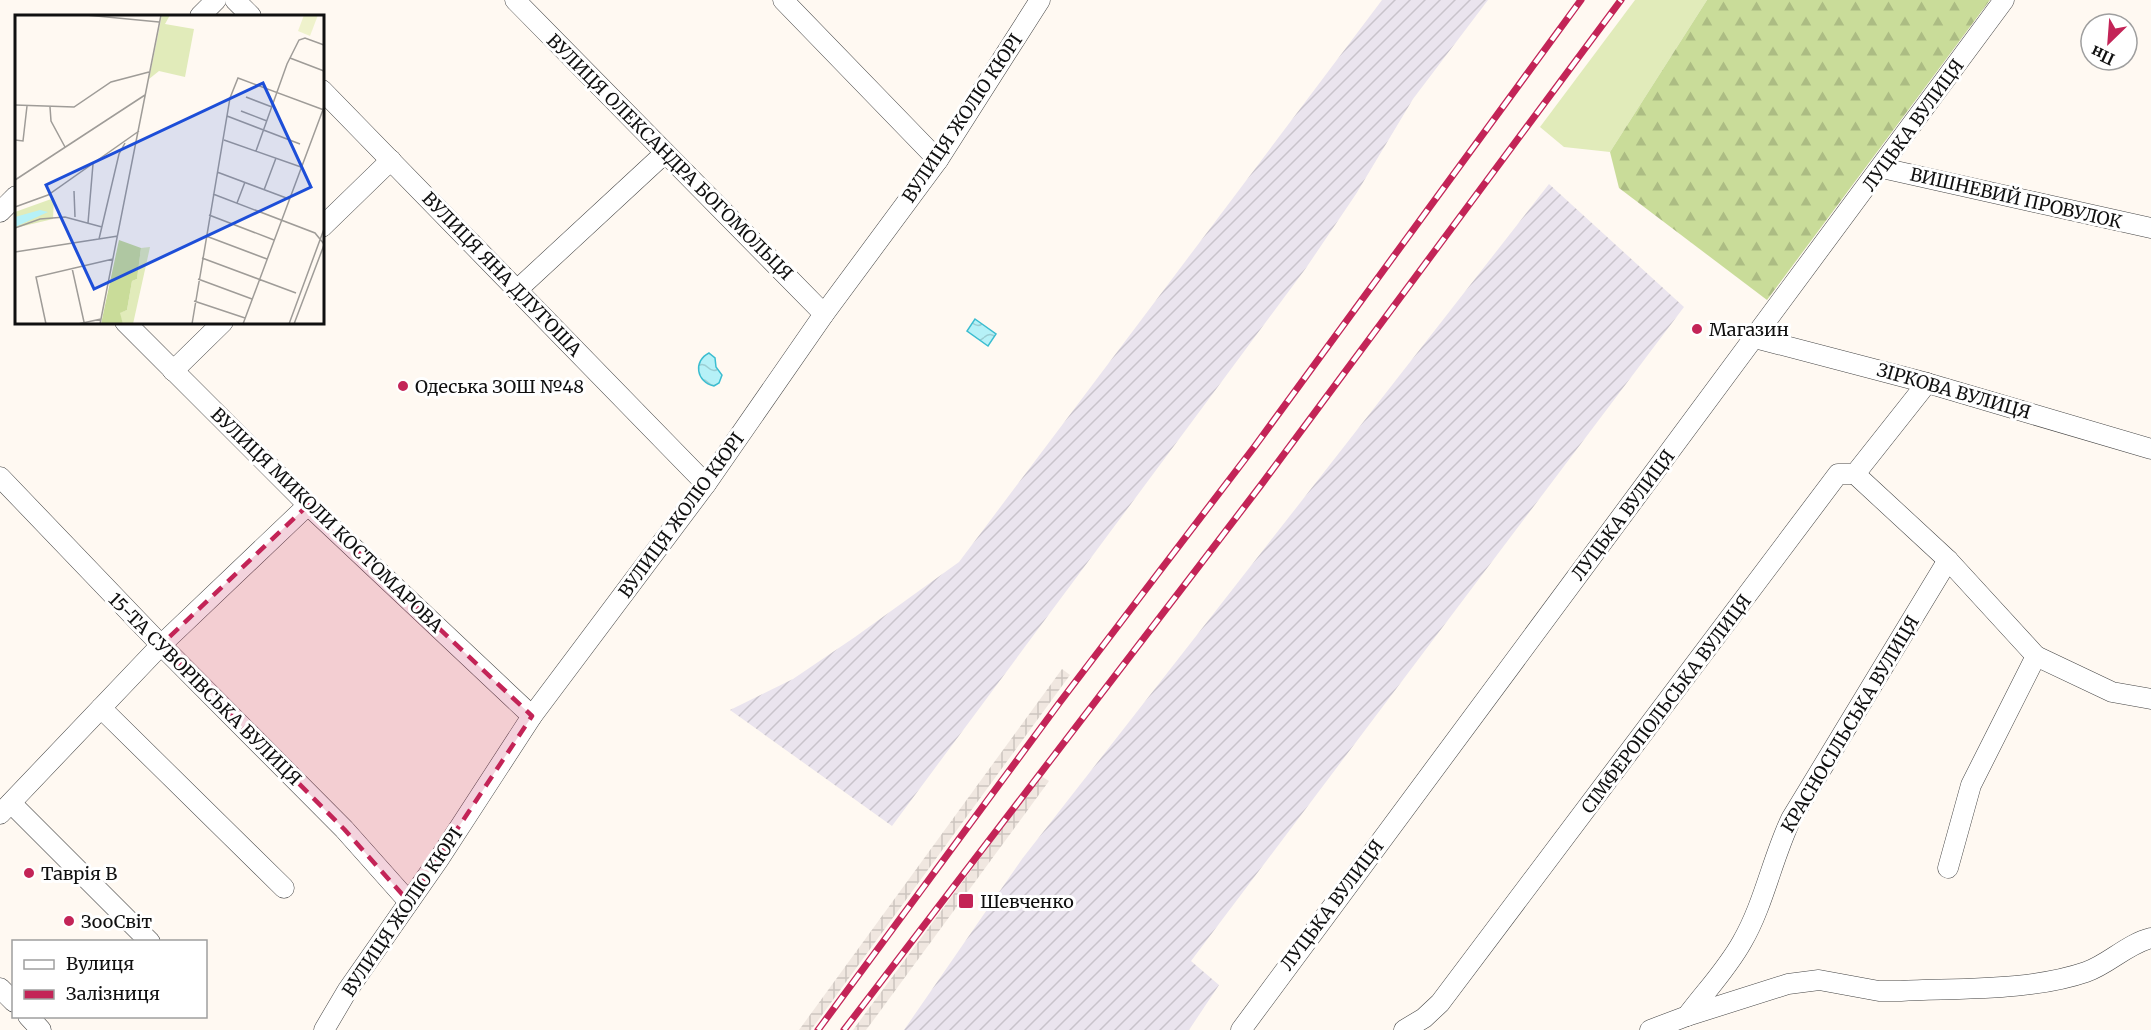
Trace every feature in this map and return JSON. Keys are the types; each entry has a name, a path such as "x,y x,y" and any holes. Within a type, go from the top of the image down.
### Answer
{"street":[{"path":"201,15 216,0"},
{"path":"235,0 250,15"},
{"name":"ВУЛИЦЯ ОЛЕКСАНДРА БОГОМОЛЬЦЯ","path":"515,0 824,314"},
{"path":"783,0 938,160"},
{"name":"ВУЛИЦЯ ЖОЛІО КЮРІ","path":"324,1030 439,859 531,716 706,484 824,314 938,160 1040,0"},
{"name":"ЛУЦЬКА ВУЛИЦЯ","path":"1240,1030 1882,168 2004,0"},
{"name":"ВУЛИЦЯ ЯНА ДЛУГОША","path":"324,92 706,484"},
{"path":"517,290 665,153"},
{"path":"324,224 391,160"},
{"name":"ВИШНЕВИЙ ПРОВУЛОК","path":"1882,168 2151,228"},
{"name":"ВУЛИЦЯ МИКОЛИ КОСТОМАРОВА","path":"127,324 308,505 531,716"},
{"path":"172,371 222,324"},
{"name":"ЗІРКОВА ВУЛИЦЯ","path":"1755,338 1928,383 2151,448"},
{"name":"СІМФЕРОПОЛЬСЬКА ВУЛИЦЯ","path":"1404,1030 1440,1003 1838,474 1855,474 1928,383"},
{"path":"1855,474 1948,560 2036,656 2112,692 2151,699"},
{"name":"15-ТА СУВОРІВСЬКА ВУЛИЦЯ","path":"0,477 161,645 344,829 409,902"},
{"path":"148,940 6,808 161,645 308,505"},
{"name":"КРАСНОСІЛЬСЬКА ВУЛИЦЯ","path":"1687,1016 1742,943 1756,914 1779,845 1791,819 1948,560"},
{"path":"1948,868 1971,785 2036,656"},
{"path":"101,708 284,888"},
{"path":"1650,1030 1788,984 1819,980 1879,991 2051,981 2087,972 2114,959 2141,941 2151,938"},
{"path":"0,988 12,1000"},
{"path":"29,1018 41,1030"}],"highlighted area":[{"path":"308,505 532,716 409,902 344,829 161,645"}],"shaded area":[{"path":"1382,0 1488,0 1413,99 1356,194 1306,268 892,826 730,710 793,679 959,562"},
{"path":"1549,184 1684,307 1191,961 1219,985 1189,1030 904,1030 1022,859"},
{"path":"1062,669 1070,675 811,1030 799,1030"},
{"path":"1041,776 1049,781 875,1018 866,1030 853,1030"}],"green space":[{"path":"1635,0 1707,0 1610,152 1564,147 1540,127"},
{"path":"1707,0 1990,0 1767,300 1619,188 1610,152"}],"water":[{"path":"975,319 996,334 988,346 967,331"},
{"path":"709,353 715,358 716,367 722,375 719,383 714,386 703,380 699,371 700,361"}],"railway":[{"path":"818,1030 1060,702 1255,446 1581,0"},
{"path":"844,1030 1261,485 1621,0"}],"place":[{"name":"Магазин","path":"1697,329"},
{"name":"Одеська ЗОШ №48","path":"403,386"},
{"name":"Таврія В","path":"29,873"},
{"name":"Шевченко","path":"966,901"},
{"name":"ЗооСвіт","path":"69,921"}]}
